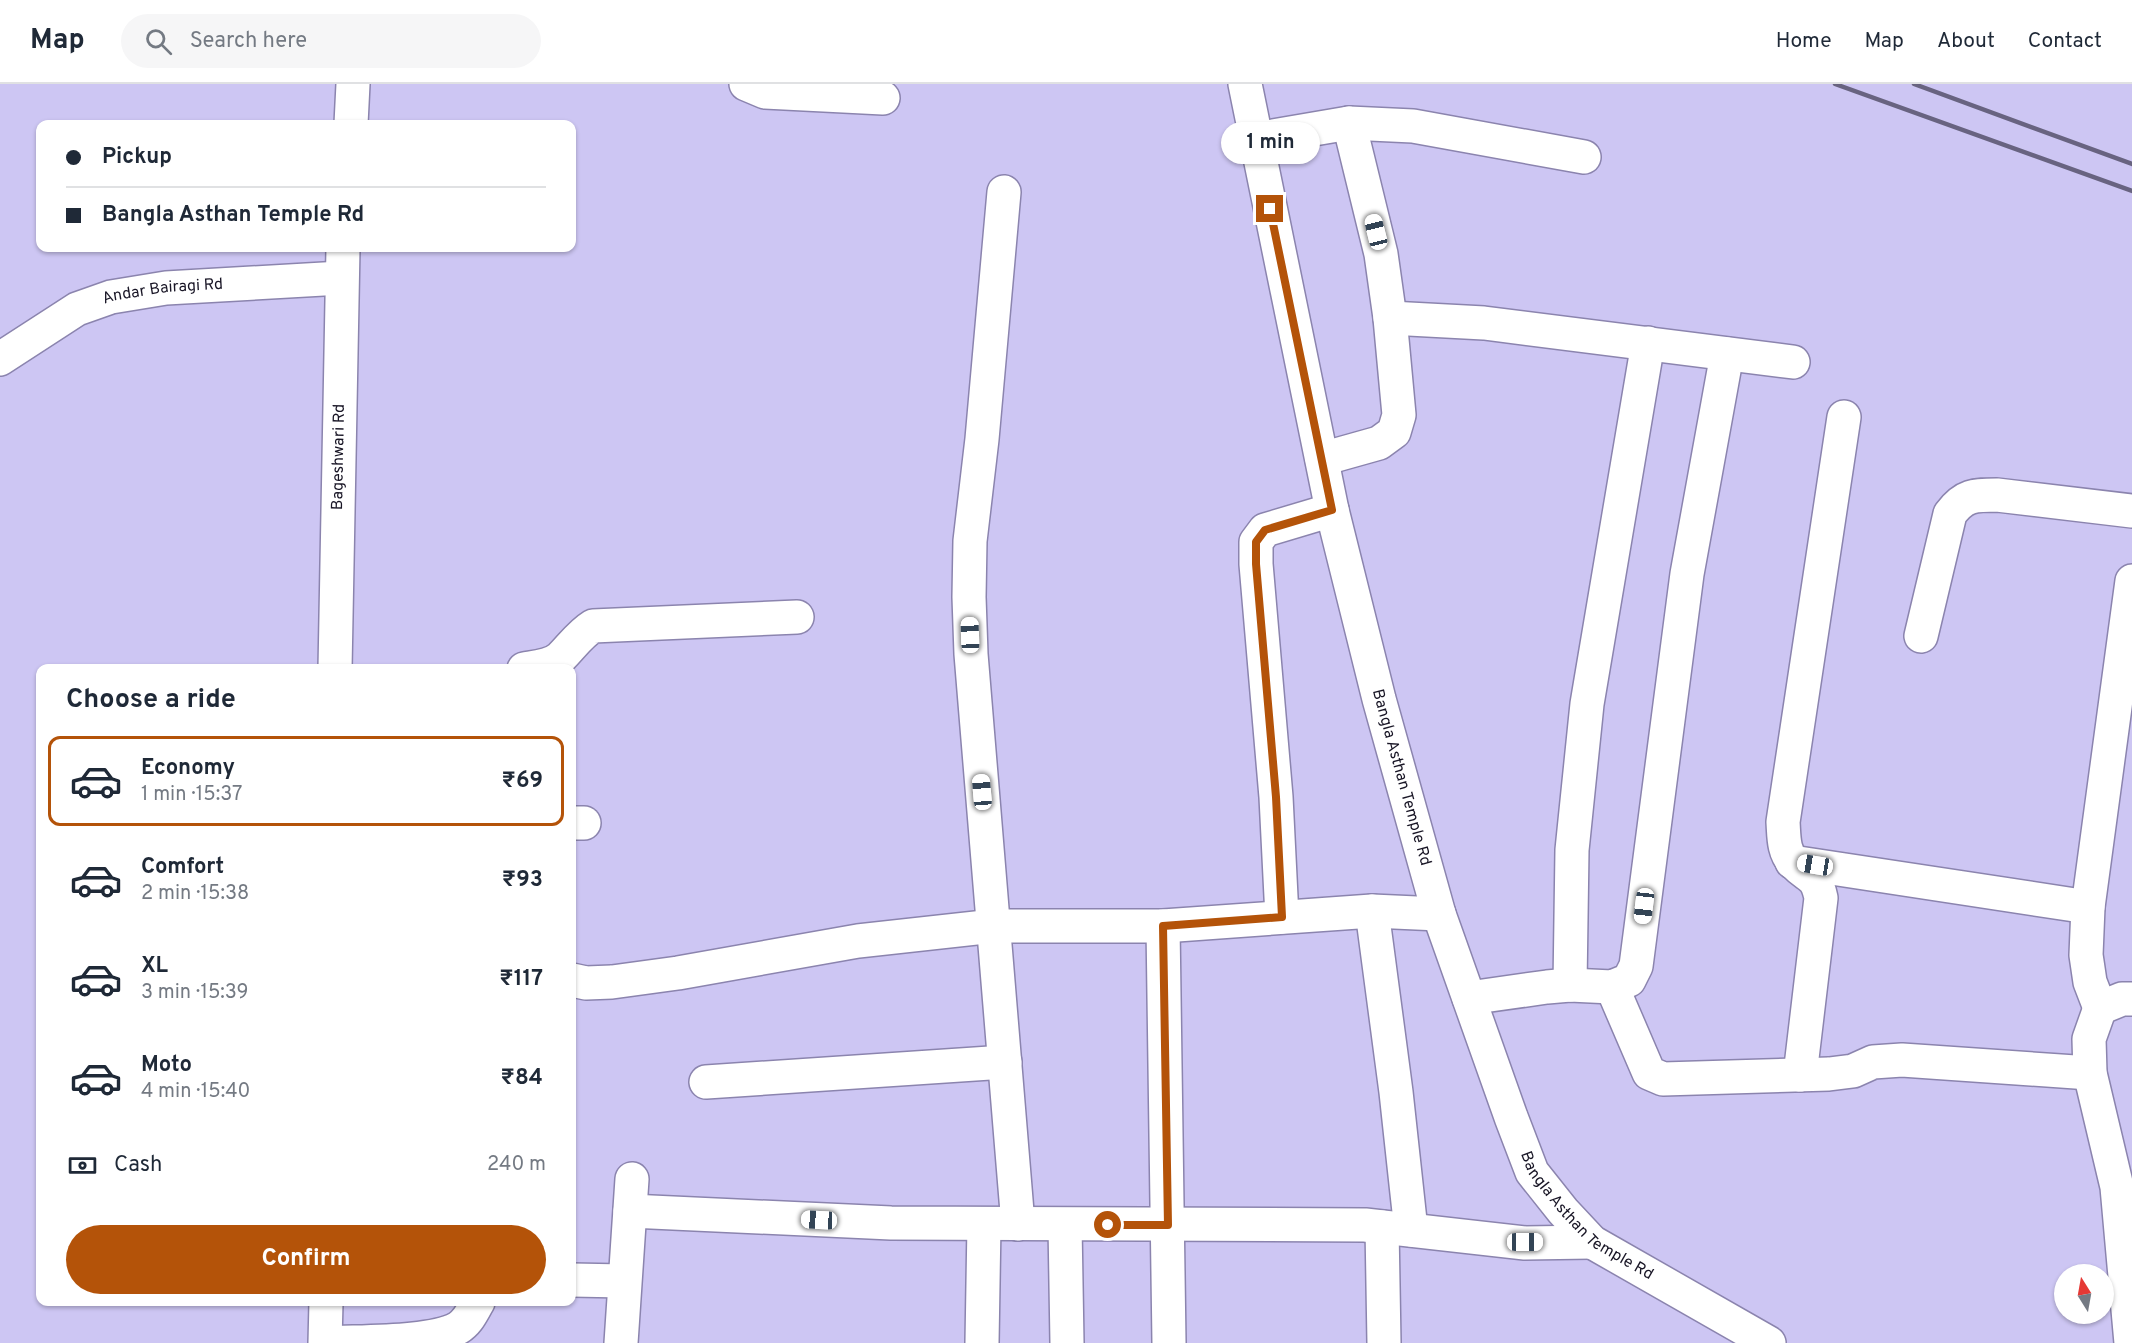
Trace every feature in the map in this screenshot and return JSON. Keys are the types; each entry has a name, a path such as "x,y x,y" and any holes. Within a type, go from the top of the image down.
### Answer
{"street":[{"path":"351,120 353,84"},
{"path":"746,84 765,92 883,98"},
{"name":"Bangla Asthan Temple Rd","path":"1245,84 1332,510 1379,699 1439,914 1532,1172 1563,1211 1592,1242 1769,1343"},
{"path":"1256,139 1349,123 1384,123 1413,126 1584,158"},
{"path":"1322,459 1378,442 1394,432 1399,415 1390,318 1381,254 1349,123"},
{"path":"1004,192 982,439 970,541 969,597 971,654 1018,1224"},
{"name":"Andar Bairagi Rd","path":"0,359 77,309 111,297 342,263"},
{"name":"Bageshwari Rd","path":"335,664 342,263"},
{"path":"1390,318 1484,322 1793,362"},
{"path":"1570,985 1572,850 1587,704 1648,343"},
{"path":"1469,998 1570,985 1612,987 1629,980 1636,966 1687,574 1727,354"},
{"path":"1800,1075 1821,898 1818,883 1792,862 1786,849 1783,822 1844,417"},
{"path":"1921,636 1950,514 1958,503 1975,495 1997,495 2132,511"},
{"path":"1282,917 1276,797 1256,542 1265,530 1332,510"},
{"path":"2131,1343 2124,1186 2090,1073 2089,1040 2100,1008 2090,982 2086,955 2088,907 2132,581"},
{"path":"547,664 559,659 582,633 593,626 797,616"},
{"path":"1792,862 2088,907"},
{"path":"576,981 586,983 612,982 678,973 858,941 994,926 1163,926 1372,911 1439,914"},
{"path":"1372,911 1396,1092 1396,1229 1384,1343"},
{"path":"1163,926 1169,1343"},
{"path":"1612,987 1649,1073 1663,1079 1853,1071 1873,1062 1902,1060 2090,1073"},
{"path":"2100,1008 2122,999 2132,999"},
{"path":"706,1082 1005,1062"},
{"path":"621,1343 632,1179"},
{"path":"630,1211 891,1223 1365,1225 1525,1242 1592,1242"},
{"path":"982,1343 984,1224"},
{"path":"1065,1225 1067,1343"},
{"path":"576,1280 624,1281"},
{"path":"326,1306 326,1343 414,1339 439,1335 457,1329 466,1322 476,1306"}],"railway":[{"path":"1835,84 2132,191"},
{"path":"1914,84 2132,164"}],"route":[{"path":"1108,1225 1168,1225 1163,926 1282,917 1276,797 1256,542 1265,530 1332,510 1270,209"}]}
